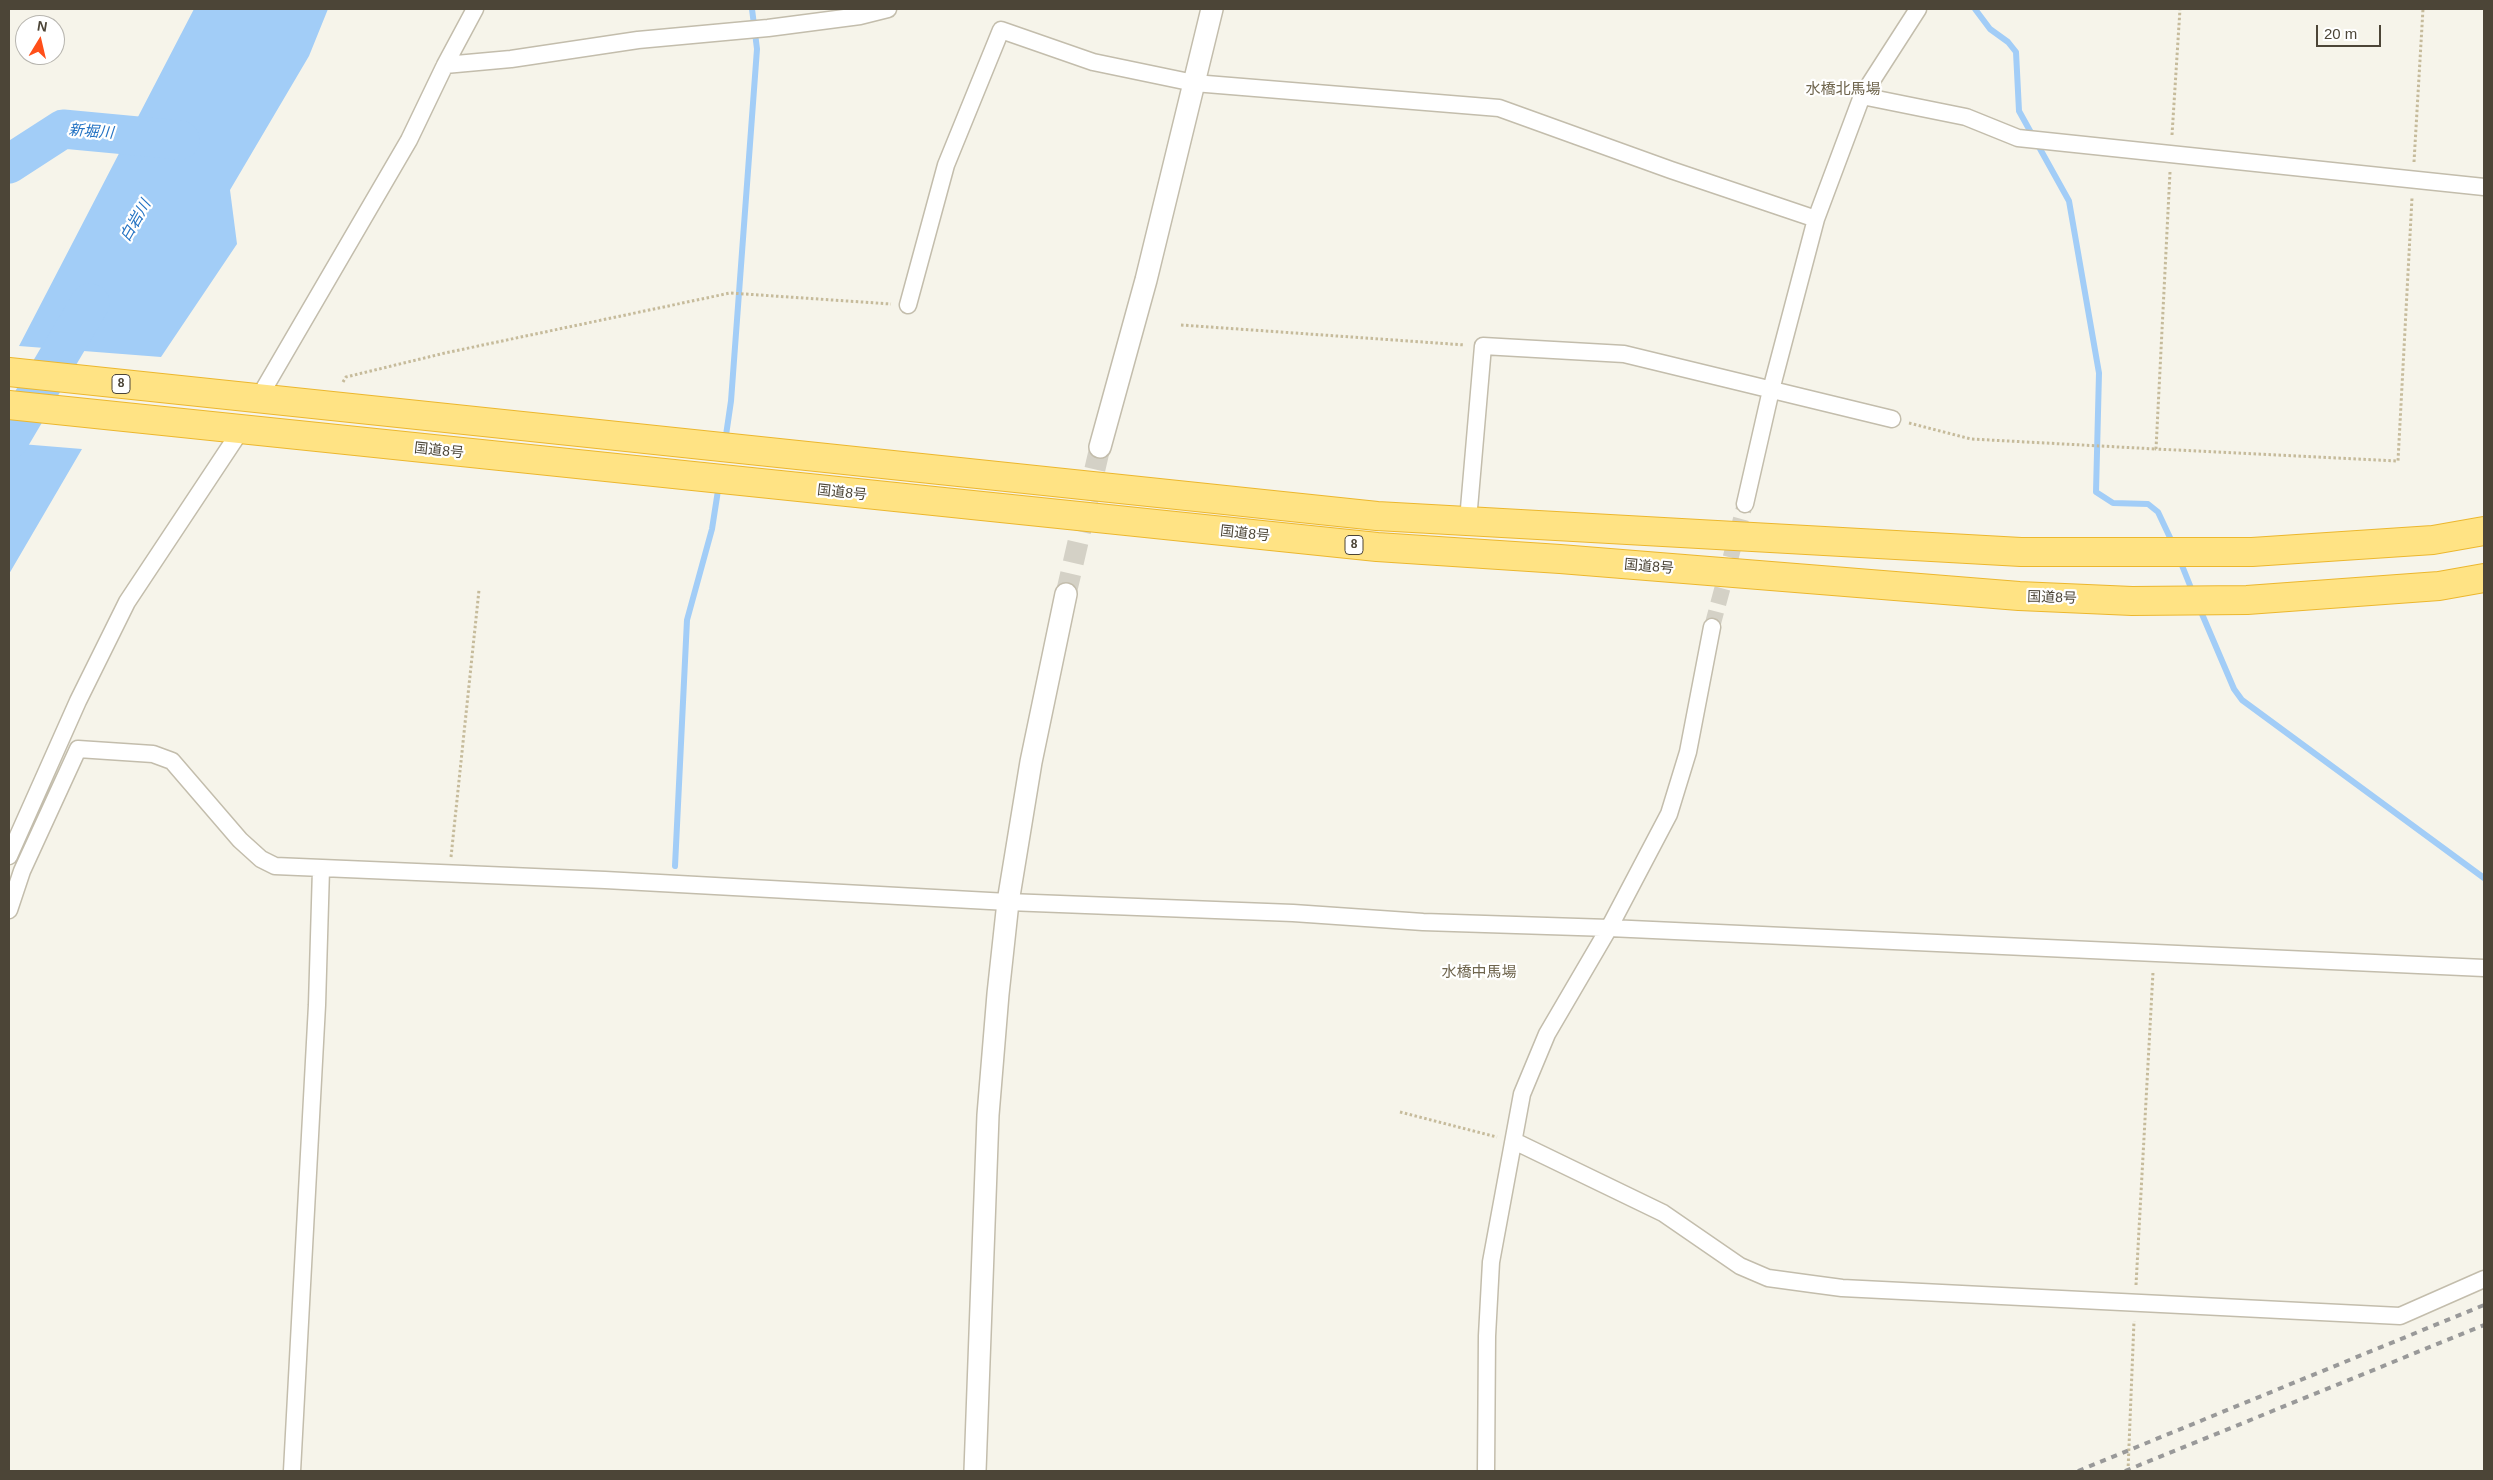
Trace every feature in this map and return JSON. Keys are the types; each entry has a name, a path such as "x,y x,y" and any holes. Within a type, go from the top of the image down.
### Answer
{"highway":[{"name":"8","path":"9,372 1377,516 2021,552 2252,552 2434,540 2484,530"},
{"name":"国道8号","path":"9,405 1377,547 1560,559 2019,596 2132,601 2247,600 2439,586 2484,578"}],"street":[{"path":"245,398 409,140 444,64 475,9"},
{"path":"444,64 511,59 638,40 777,27 860,16 888,9"},
{"path":"1100,447 1146,280 1212,9"},
{"path":"1745,504 1771,390 1816,219 1862,96 1918,9"},
{"path":"908,305 946,165 1001,30 1094,62 1194,83 1499,108 1671,170 1816,219"},
{"path":"1862,96 1966,117 2018,138 2484,187"},
{"path":"1468,520 1483,346 1624,354 1892,419"},
{"path":"9,856 78,701 127,602 234,429"},
{"path":"975,1471 988,1115 1008,902 1031,762 1066,594"},
{"path":"1486,1471 1487,1336 1491,1262 1522,1094 1547,1034 1609,928 1670,814 1688,752 1712,627"},
{"path":"9,910 22,871 78,749 152,754 172,761 240,840 261,859 275,866 449,875 605,880 1008,902 2484,968"},
{"path":"292,1471 317,1005 321,869"},
{"path":"1514,1141 1663,1213 1740,1266 1768,1278 1842,1288 2135,1301 2400,1316 2484,1279"}],"path":[{"path":"2156,449 2170,154 2180,9"},
{"path":"1892,419 1971,439 2398,461 2423,9"},
{"path":"333,406 346,377 445,353 730,293 908,305"},
{"path":"1181,325 1483,346"},
{"path":"449,875 478,590"},
{"path":"2128,1471 2135,1301 2154,954"},
{"path":"1400,1112 1514,1141"}],"water":[{"path":"194,9 328,9 309,56 230,190 237,244 161,357 19,346"},
{"path":"9,443 82,449 9,574"}],"waterway":[{"path":"725,442 731,401 757,49 752,9"},
{"path":"1975,9 1990,29 2008,42 2016,52 2019,111 2069,201 2099,373 2096,492 2113,503 2148,504 2158,512 2173,544"},
{"name":"新堀川","path":"9,164 63,129 180,140"},
{"name":"白岩川","path":"9,440 90,303"},
{"path":"675,866 687,620 712,529 719,484"},
{"path":"2179,558 2193,593"},
{"path":"2199,607 2234,689 2242,700 2484,878"}],"tunnel":[{"path":"1066,594 1100,447"},
{"path":"1712,627 1745,504"}],"railway":[{"path":"2078,1471 2484,1305"},
{"path":"2125,1471 2484,1325"}],"district":[{"name":"水橋北馬場","path":"1843,90"},
{"name":"水橋中馬場","path":"1479,973"}]}
